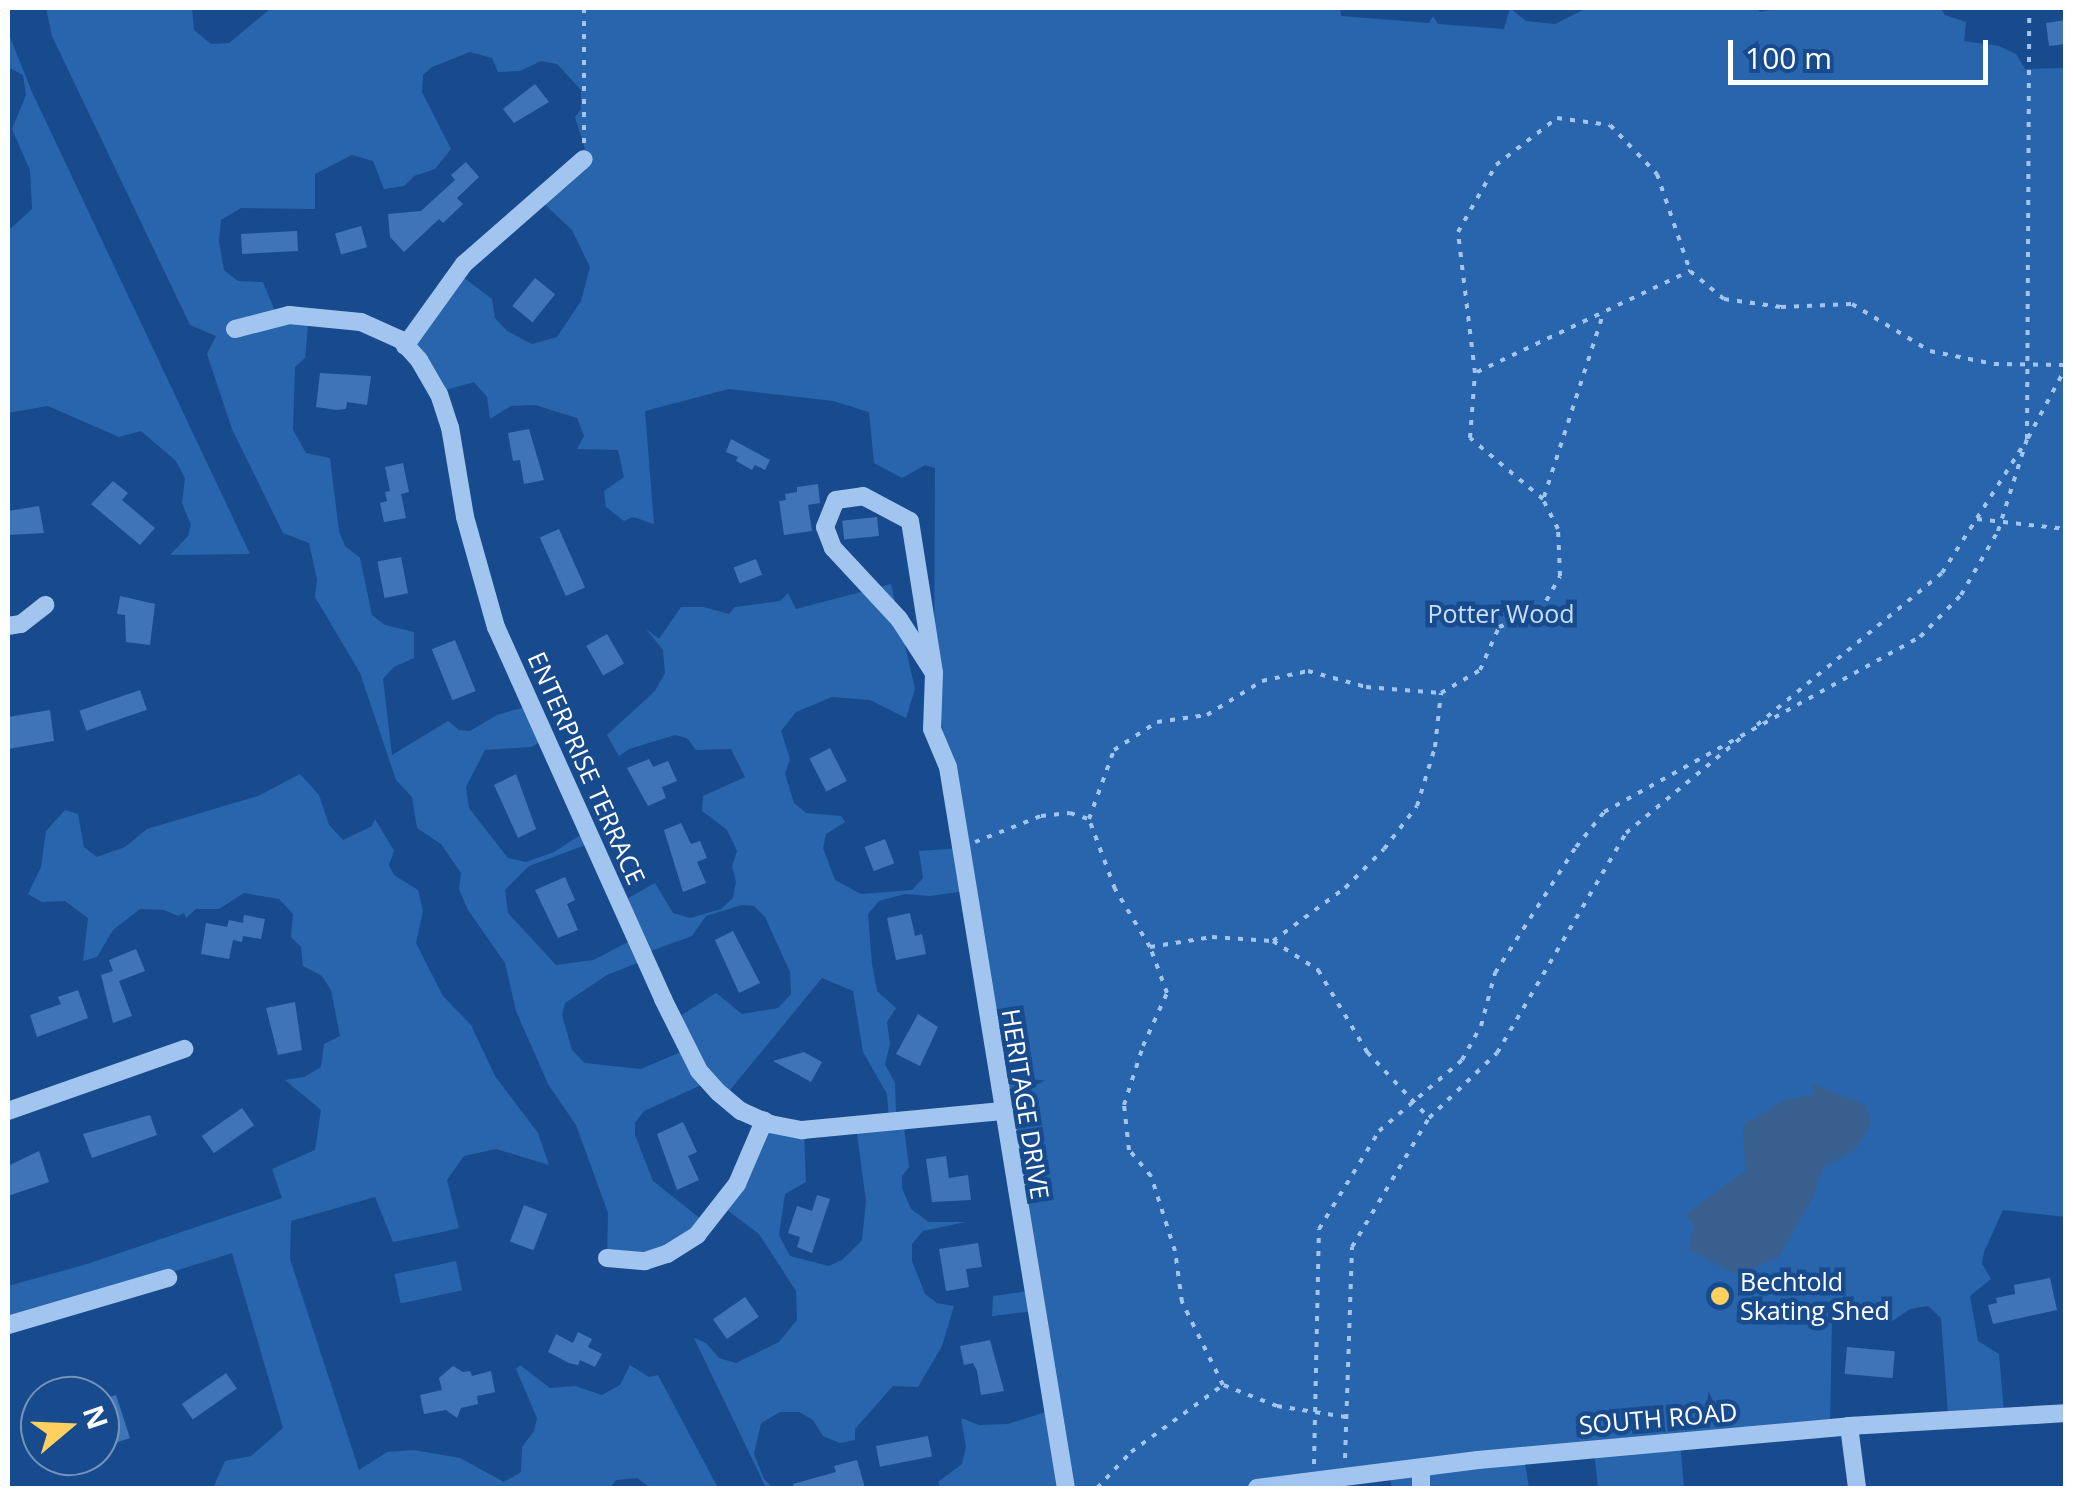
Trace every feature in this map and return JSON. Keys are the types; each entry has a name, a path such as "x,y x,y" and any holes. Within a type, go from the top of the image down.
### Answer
{"street":[{"path":"404,346 464,264 584,159"},
{"name":"ENTERPRISE TERRACE","path":"235,329 289,315 362,322 404,346 439,394 450,427 465,517 496,627 699,1071 741,1111 802,1130 1002,1111"},
{"path":"863,496 910,521 934,673 899,619 833,548 825,527 836,500 863,496"},
{"path":"8,626 21,624 46,605"},
{"name":"HERITAGE DRIVE","path":"934,673 932,730 948,767 1066,1488"},
{"path":"8,1112 184,1049"},
{"path":"607,1258 644,1261 667,1254 697,1235 737,1184 764,1120"},
{"path":"8,1325 168,1278"},
{"name":"SOUTH ROAD","path":"1257,1488 1850,1426 2066,1413"},
{"path":"1850,1426 1856,1488"},
{"path":"1422,1468 1422,1488"}],"path":[{"path":"584,8 584,159"},
{"path":"1314,1482 1319,1229 1379,1131 1462,1060 1481,1026 1495,972 1529,916 1604,812 1920,637 1961,595 2000,522 2027,439 2029,8"},
{"path":"1344,1478 1352,1248 1429,1118 1496,1053 1626,832 1942,573 2027,439 2066,366 1994,364 1930,351 1852,304 1781,306 1724,299 1690,271 1656,174 1610,125 1557,118 1496,164 1458,232 1475,373 1470,438 1544,499 1558,529 1560,576 1540,612 1498,628 1480,670 1440,693 1366,687 1308,671 1262,681 1207,715 1158,722 1114,750 1089,819 1115,889 1150,947 1167,994 1143,1046 1124,1105 1130,1150 1151,1176 1175,1251 1182,1302 1223,1385 1276,1406 1346,1417"},
{"path":"1475,373 1690,271"},
{"path":"1544,499 1604,311"},
{"path":"1976,519 2066,530"},
{"path":"1272,941 1345,888 1384,850 1418,806 1435,747 1440,693"},
{"path":"960,849 1017,822 1041,816 1070,814 1089,819"},
{"path":"1150,947 1212,937 1272,941 1318,970 1366,1052 1429,1118"},
{"path":"1098,1488 1130,1452 1223,1385"}],"green space":[{"name":"Potter Wood","path":"46,8 192,8 194,30 211,44 229,43 271,8 1340,8 1341,16 1429,23 1433,16 1438,24 1504,29 1510,8 1526,21 1555,24 1587,8 1755,8 1761,12 1778,8 1940,8 1945,15 1966,22 1964,41 1999,46 2016,54 2025,69 2065,68 2066,1217 2003,1210 1984,1252 1982,1264 1991,1279 1970,1296 1978,1341 1999,1354 2004,1413 1948,1414 1941,1318 1928,1306 1910,1309 1888,1324 1880,1316 1856,1308 1838,1314 1832,1321 1830,1425 1680,1441 1684,1488 1598,1488 1594,1451 1524,1457 1529,1488 1392,1488 1389,1474 1260,1488 940,1488 938,1482 962,1464 966,1447 961,1418 979,1425 1008,1424 1049,1411 1035,1311 992,1316 993,1296 1029,1291 966,891 930,896 905,894 879,901 868,914 872,964 877,991 896,1008 887,1022 890,1044 885,1064 895,1083 896,1112 903,1120 909,1167 902,1176 902,1188 911,1209 929,1222 966,1222 923,1231 912,1244 912,1261 925,1294 937,1303 954,1306 942,1346 918,1387 893,1386 855,1429 855,1440 840,1443 823,1436 813,1420 799,1412 780,1412 761,1423 754,1454 764,1479 774,1488 766,1488 694,1338 706,1343 719,1358 736,1363 779,1342 797,1320 796,1291 759,1234 723,1207 763,1125 804,1131 806,1182 785,1194 779,1235 790,1256 829,1266 842,1260 862,1240 866,1201 856,1127 889,1119 887,1094 863,1052 853,991 822,978 726,1095 708,1082 644,1111 635,1123 635,1135 653,1181 706,1223 669,1253 607,1258 608,1213 576,1125 548,1084 516,1011 505,963 468,910 459,889 461,873 441,844 417,828 412,797 396,780 360,673 315,597 317,579 309,543 283,533 232,429 207,354 216,336 190,325 52,36","holes":["470,52 492,58 498,72 520,71 541,61 557,64 581,90 581,109 575,117 585,149 540,200 572,230 590,267 581,301 557,337 532,344 507,331 495,318 492,299 459,274 411,348 442,391 474,382 487,397 490,419 511,406 535,405 577,418 584,436 577,449 618,450 624,477 604,491 606,507 624,521 633,517 654,524 645,411 729,389 833,401 869,412 874,463 902,478 925,465 935,468 934,673 961,848 919,851 923,878 912,890 861,894 835,880 823,848 826,834 845,822 841,816 806,813 794,803 785,774 790,759 781,731 796,712 832,697 870,700 906,718 915,689 891,584 796,609 788,593 780,601 735,607 729,614 703,607 681,607 659,639 646,629 663,650 665,673 655,691 607,735 619,756 629,749 675,735 687,738 696,750 731,749 745,777 703,796 702,811 727,830 737,851 732,866 736,882 733,898 721,909 690,918 673,913 655,883 623,901 636,938 593,960 556,965 508,913 505,890 529,866 594,842 588,830 554,852 526,862 508,858 469,808 466,787 485,750 531,747 547,738 532,705 497,715 470,731 459,730 448,721 392,755 383,679 394,667 414,658 414,632 385,625 372,615 360,558 345,546 339,531 330,458 306,453 293,430 295,367 305,358 309,316 277,316 263,282 238,281 224,270 219,242 221,220 241,208 315,209 315,174 352,155 373,161 384,189 404,186 414,176 435,169 451,149 422,92 423,75 432,67","742,905 754,906 765,917 790,972 791,994 778,1008 742,1014 716,993 677,1018 688,1049 641,1069 585,1063 572,1050 562,1015 565,1003 607,975 645,960 648,952 692,936 706,916"]},
{"path":"8,32 32,92 250,554 170,555 188,536 191,525 182,503 185,478 176,461 141,431 119,437 48,406 8,413 8,231 32,209 30,170 12,129 26,95 23,75 8,67"},
{"path":"300,774 319,795 329,825 343,840 372,826 375,819 394,851 389,865 394,875 418,890 423,911 416,943 443,996 471,1025 495,1076 538,1133 549,1165 496,1149 464,1156 447,1180 459,1228 438,1233 393,1242 375,1197 291,1221 290,1259 359,1470 387,1452 414,1450 460,1458 504,1482 521,1472 522,1447 534,1431 537,1418 516,1369 520,1365 550,1388 575,1386 602,1395 620,1385 630,1365 649,1377 658,1375 718,1488 651,1488 637,1478 616,1480 610,1488 213,1488 225,1461 251,1456 283,1428 232,1253 8,1324 8,1286 87,1264 282,1198 272,1169 315,1150 321,1110 285,1080 304,1077 321,1067 324,1044 340,1036 331,990 322,976 303,966 301,947 291,937 293,914 279,899 244,893 219,909 196,909 186,918 184,913 178,916 164,910 140,909 113,930 97,957 83,961 88,918 65,901 42,902 28,894 41,867 46,831 65,810 78,814 84,847 97,857 125,847 147,829 258,796"},
{"path":"456,1261 462,1290 401,1303 394,1274"}],"shaded area":[{"path":"1811,1083 1865,1105 1871,1124 1854,1151 1823,1167 1814,1195 1779,1257 1742,1273 1730,1272 1688,1249 1694,1226 1686,1214 1745,1171 1743,1125 1785,1100 1814,1094"}],"building":[{"path":"2066,20 2066,44 2049,46 2046,23"},
{"path":"535,84 549,102 514,123 503,109"},
{"path":"466,162 479,177 457,198 463,204 443,223 439,219 404,252 390,237 388,214 421,211 455,180 451,175"},
{"path":"361,226 367,247 341,255 335,233"},
{"path":"297,231 298,251 242,254 241,234"},
{"path":"535,278 555,294 533,322 512,306"},
{"path":"320,373 371,376 367,405 347,402 346,409 337,410 316,407"},
{"path":"529,429 544,480 524,484 520,460 513,461 508,433"},
{"path":"731,439 770,460 765,470 755,465 752,470 726,452"},
{"path":"403,463 409,492 401,494 406,518 384,522 380,503 387,501 385,492 390,491 385,467"},
{"path":"113,481 128,493 122,500 155,528 140,545 91,504"},
{"path":"818,484 820,503 808,505 812,531 784,535 779,501 786,500 785,494 797,492 797,487"},
{"path":"39,506 44,533 8,535 8,511"},
{"path":"877,517 879,536 844,540 842,521"},
{"path":"559,529 585,587 566,596 540,538"},
{"path":"401,557 408,593 385,598 377,562"},
{"path":"756,559 762,575 740,583 734,568"},
{"path":"120,596 155,604 150,645 126,642 125,615 117,614"},
{"path":"607,634 624,663 603,675 586,646"},
{"path":"455,640 476,691 452,700 432,649"},
{"path":"140,690 147,710 86,731 79,711"},
{"path":"50,710 54,741 8,749 8,717"},
{"path":"830,748 847,781 826,791 810,758"},
{"path":"649,759 653,767 668,761 677,781 662,787 666,798 648,806 627,768"},
{"path":"516,774 536,829 518,838 494,785"},
{"path":"681,823 691,844 700,841 707,858 697,862 706,883 683,892 664,830"},
{"path":"885,839 894,863 874,871 864,847"},
{"path":"565,877 575,900 567,904 578,930 558,938 535,890"},
{"path":"910,913 915,936 922,934 926,954 896,960 887,918"},
{"path":"244,915 265,919 261,939 243,936 242,942 233,940 229,959 201,954 206,923 227,927 229,920 243,923"},
{"path":"733,931 760,983 739,993 715,940"},
{"path":"136,949 145,971 119,981 132,1016 113,1023 101,975 113,971 109,960"},
{"path":"78,990 88,1018 37,1037 30,1015 61,1004 58,997"},
{"path":"295,1002 302,1050 278,1055 266,1008"},
{"path":"918,1014 938,1027 920,1066 896,1054"},
{"path":"804,1052 822,1062 811,1082 773,1061"},
{"path":"242,1108 254,1125 214,1153 202,1136"},
{"path":"150,1115 157,1135 92,1158 83,1134"},
{"path":"683,1122 697,1152 688,1156 699,1180 677,1190 657,1134"},
{"path":"39,1151 49,1182 8,1196 8,1166"},
{"path":"946,1156 949,1178 968,1175 971,1200 932,1202 926,1159"},
{"path":"817,1195 830,1199 812,1253 797,1247 800,1237 788,1233 797,1206 812,1211"},
{"path":"524,1205 547,1214 533,1250 510,1241"},
{"path":"978,1243 982,1267 966,1269 969,1287 946,1291 939,1249"},
{"path":"2050,1278 2057,1310 1993,1324 1988,1305 1997,1303 1996,1298 2015,1294 2014,1285"},
{"name":"Bechtold Skating Shed","path":"1712,1286 1732,1290 1728,1307 1709,1303"},
{"path":"745,1297 759,1317 727,1339 713,1319"},
{"path":"578,1332 592,1339 588,1347 602,1354 595,1367 580,1360 578,1365 569,1363 548,1352 556,1334 573,1343"},
{"path":"990,1340 1004,1391 981,1395 977,1371 973,1363 964,1365 960,1346"},
{"path":"1847,1347 1895,1351 1892,1378 1845,1374"},
{"path":"453,1366 470,1371 472,1376 491,1371 495,1392 477,1396 478,1404 461,1408 457,1418 446,1410 424,1414 420,1395 442,1390 439,1378"},
{"path":"226,1373 237,1389 193,1420 182,1404"},
{"path":"120,1407 130,1438 120,1441"},
{"path":"928,1436 932,1457 880,1467 876,1446"},
{"path":"857,1460 865,1488 794,1488 793,1484 836,1472 834,1466"}],"place":[{"name":"Bechtold Skating Shed","path":"1720,1296"}]}
